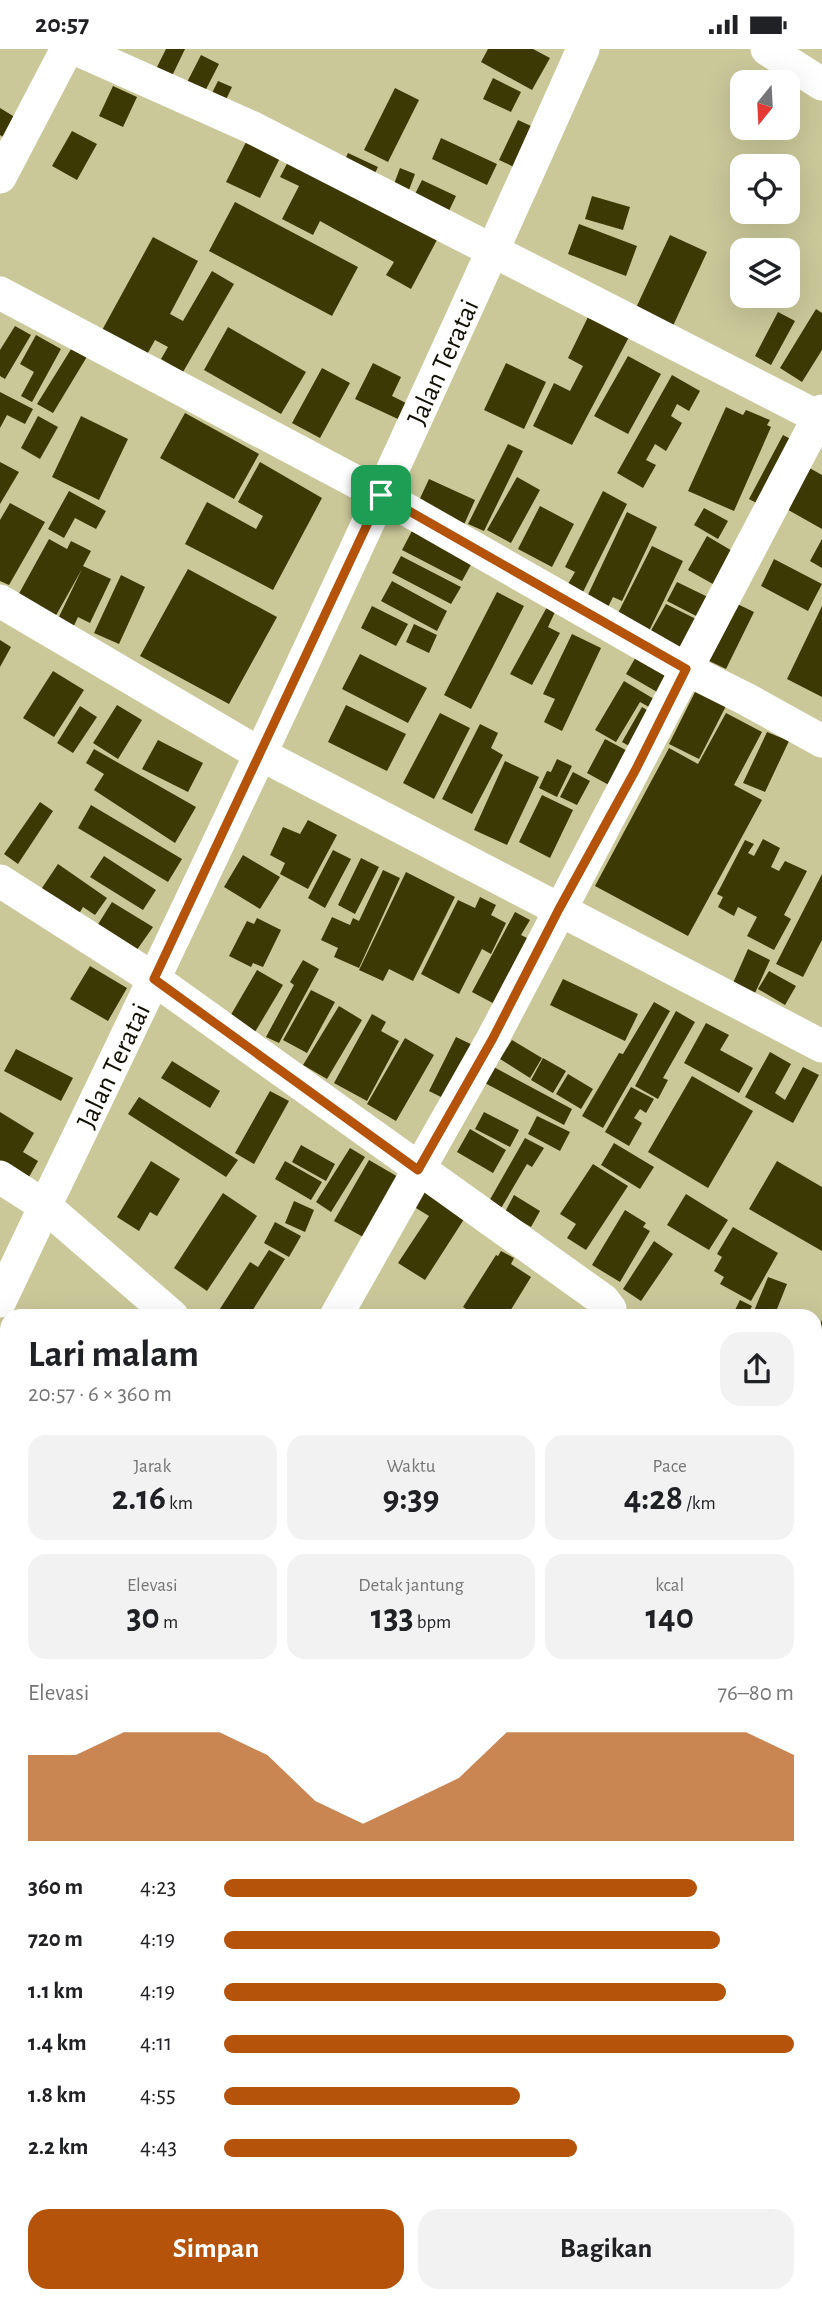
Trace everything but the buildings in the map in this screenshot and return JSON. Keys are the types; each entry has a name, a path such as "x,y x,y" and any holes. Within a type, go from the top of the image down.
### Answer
{"street":[{"path":"0,177 67,49"},
{"path":"76,49 251,127 821,416 493,1038 339,1309"},
{"name":"Jalan Teratai","path":"0,1301 381,495 583,49"},
{"path":"766,49 822,84"},
{"path":"0,293 381,495 686,669 822,741"},
{"path":"0,601 260,754 822,1047"},
{"path":"0,881 154,979 603,1300 610,1309"},
{"path":"0,1177 45,1206 164,1309"}],"route":[{"path":"381,495 686,669 493,1038 418,1170 154,979 381,495"}]}
